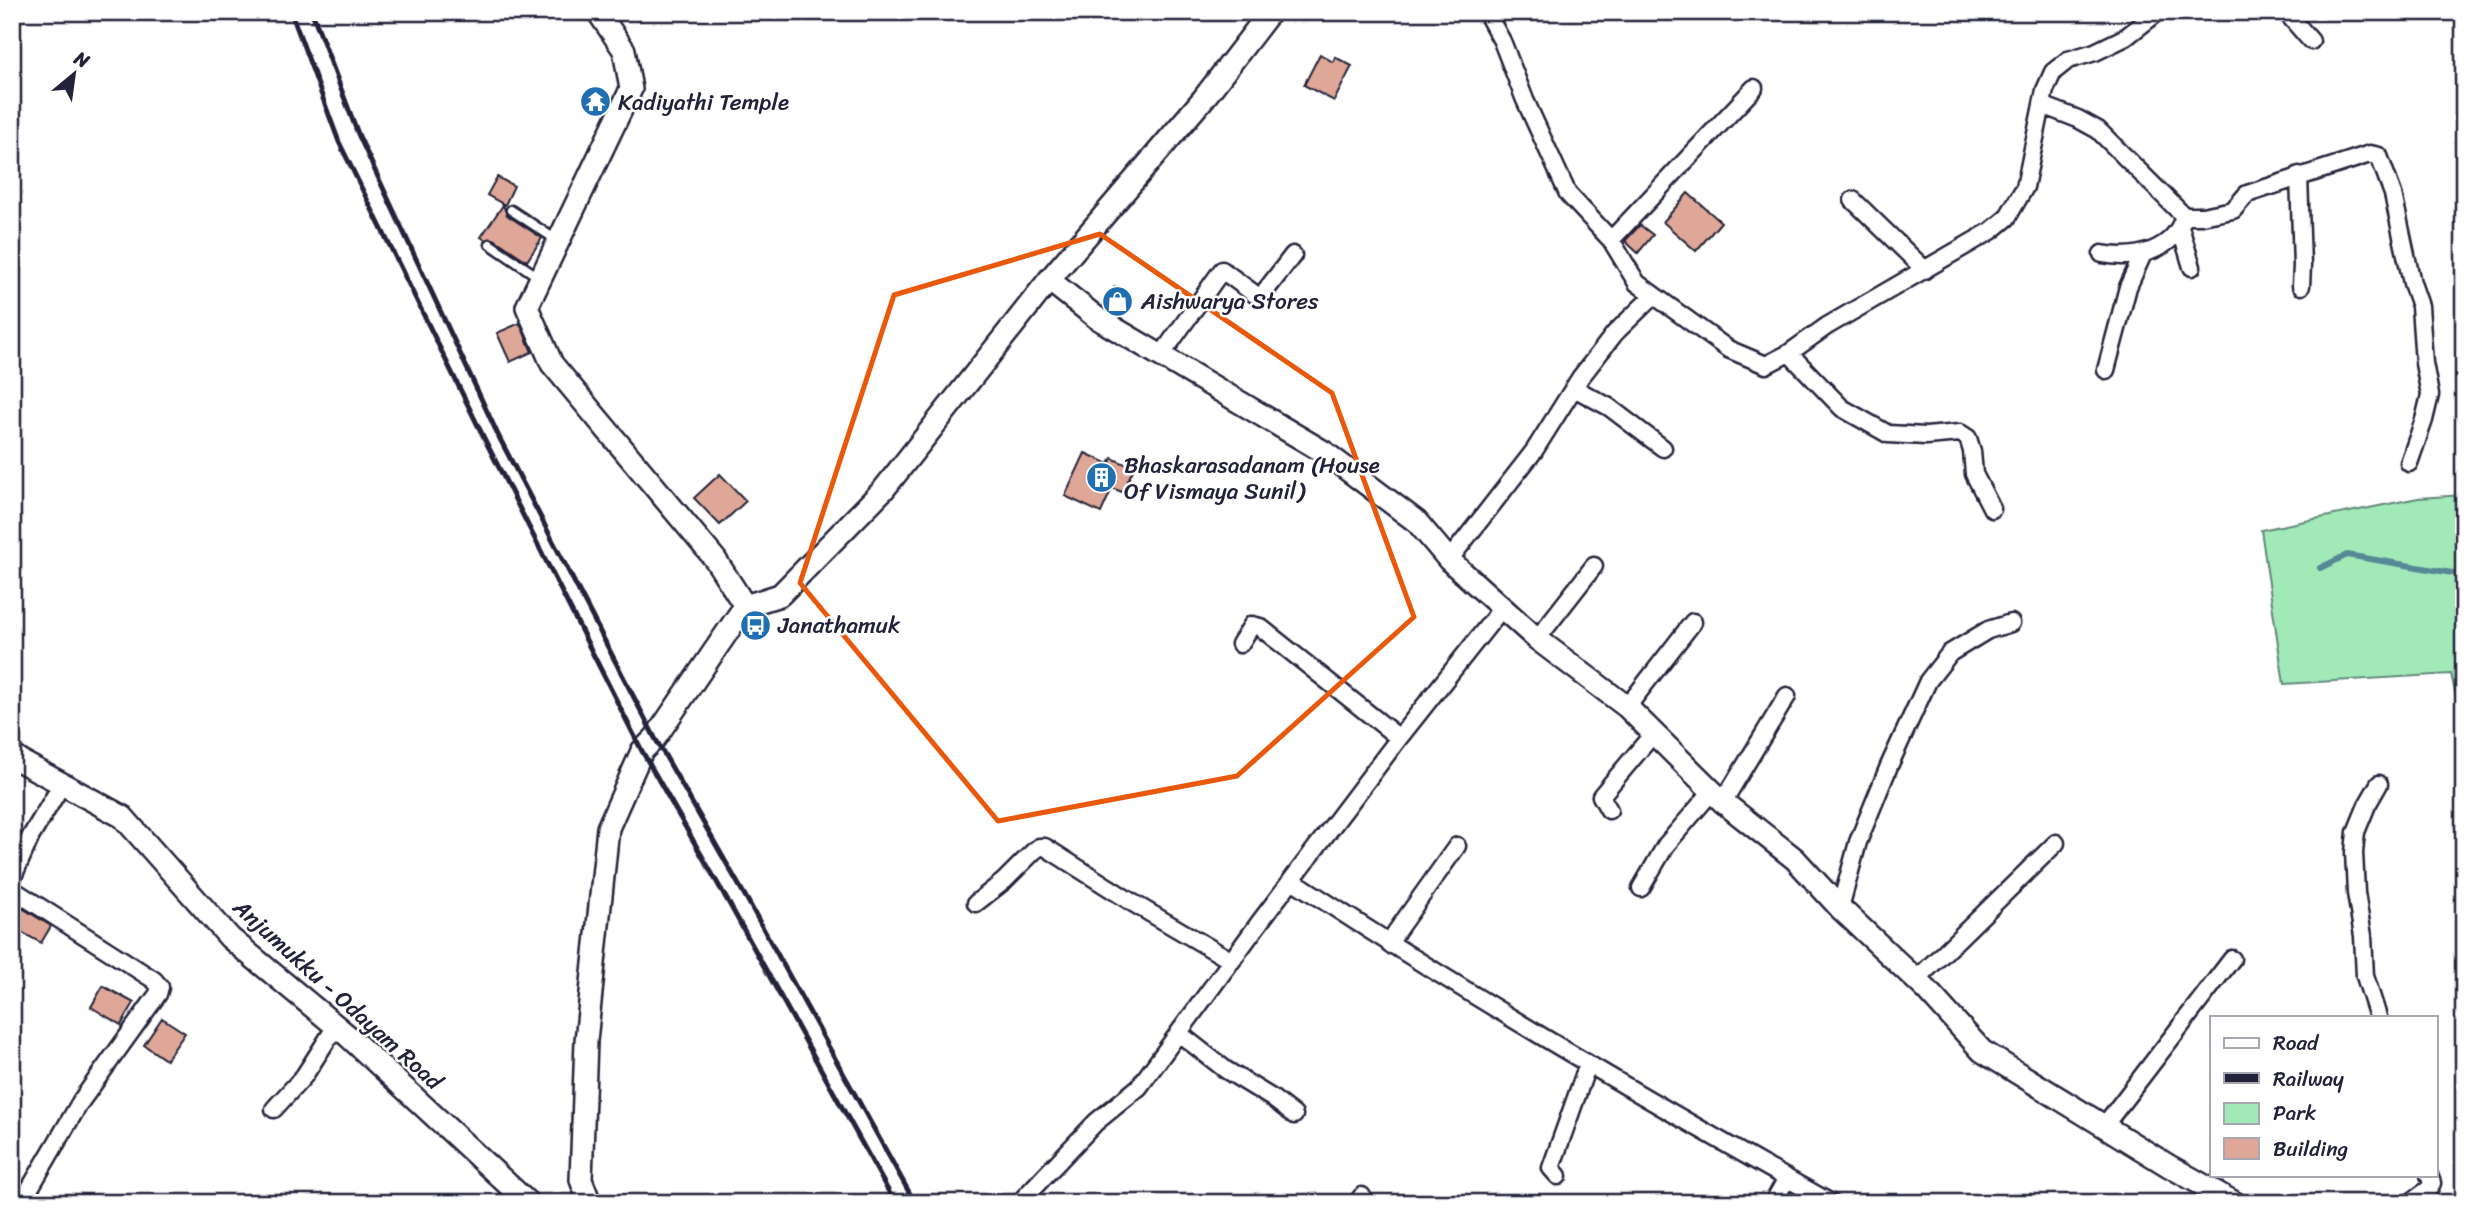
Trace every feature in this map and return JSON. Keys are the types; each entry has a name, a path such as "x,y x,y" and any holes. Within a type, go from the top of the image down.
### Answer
{"main road":[{"path":"598,12 624,50 631,89 527,307 552,365 715,559 745,606"},
{"path":"590,1203 581,1180 586,1041 608,828 642,751 654,738 745,606 780,595 884,489 1049,280 1204,98 1270,12"},
{"path":"1049,280 1097,318 1324,452 1417,522 1449,559 1502,608 1537,639 1627,707 1718,796 1795,859 1840,908 1915,981 1927,989 1982,1051 2229,1201"},
{"name":"Anjumukku - Odayam Road","path":"12,755 123,817 230,938 335,1026 528,1203"}],"street":[{"path":"1486,12 1502,41 1525,100 1568,194 1611,240 1637,283 1699,330 1737,353 1766,365 1789,354 1827,326 1991,231 2007,218 2025,187 2049,78 2062,63 2126,37 2158,12"},
{"path":"2286,12 2311,41"},
{"path":"1611,240 1754,88"},
{"path":"2042,105 2098,130 2182,222 2192,267"},
{"path":"2102,254 2143,254 2161,246 2182,222 2233,210 2247,194 2299,175 2376,153 2393,194 2412,283 2420,306 2424,363 2430,395 2409,463"},
{"path":"2299,175 2301,286"},
{"path":"1853,200 1925,270"},
{"path":"2106,370 2128,287 2143,254"},
{"path":"1160,357 1222,270 1260,299 1293,255"},
{"path":"1449,559 1534,451 1574,388 1615,333 1654,296"},
{"path":"1789,354 1842,408 1888,434 1926,436 1960,433 1968,438 1974,474 1992,509"},
{"path":"1574,388 1619,414 1663,448"},
{"path":"1537,639 1594,566"},
{"path":"1019,1203 1096,1122 1139,1087 1399,738 1502,608"},
{"path":"1627,707 1693,622"},
{"path":"1840,908 1858,842 1928,681 1950,653 1987,630 2011,622"},
{"path":"1240,644 1252,625 1260,626 1399,738"},
{"path":"1641,888 1666,845 1718,796 1787,696"},
{"path":"1609,810 1601,796 1653,734"},
{"path":"12,879 31,836 62,784"},
{"path":"2378,1016 2365,976 2354,852 2356,832 2379,784"},
{"path":"1915,981 2056,843"},
{"path":"1390,945 1396,932 1457,846"},
{"path":"976,903 1004,881 1032,852 1045,847 1232,961"},
{"path":"1292,880 1390,945 1588,1064 1831,1203"},
{"path":"12,888 154,980 160,987 158,994 81,1101 41,1168 25,1203"},
{"path":"2104,1126 2232,959"},
{"path":"274,1109 304,1076 335,1026"},
{"path":"1180,1034 1226,1070 1294,1115"},
{"path":"1558,1176 1551,1167 1588,1064"},
{"path":"2410,1203 2429,1189 2432,1183 2429,1176"},
{"path":"1773,1203 1787,1178"}],"lane":[{"path":"511,209 558,241"},
{"path":"491,244 540,278"}],"highlighted area":[{"path":"1100,234 1332,393 1414,617 1237,776 998,821 800,583 894,295"}],"green space":[{"path":"2464,495 2464,732 2451,674 2284,684 2261,530 2418,498"}],"building":[{"path":"1320,54 1333,62 1335,57 1352,66 1334,101 1304,85"},
{"path":"497,177 514,186 505,205 487,195"},
{"path":"1688,193 1721,222 1696,251 1663,222"},
{"path":"503,205 507,215 542,238 527,261 494,239 485,240 481,237"},
{"path":"1640,225 1653,235 1638,253 1625,241"},
{"name":"Aishwarya Stores","path":"1115,287 1132,298 1121,315 1104,304"},
{"path":"520,323 532,352 510,362 497,333"},
{"name":"Bhaskarasadanam (House Of Vismaya Sunil)","path":"1085,453 1109,464 1112,458 1134,468 1122,492 1112,488 1101,513 1065,496"},
{"path":"720,474 746,501 720,525 694,498"},
{"path":"19,906 51,926 41,943 12,927 12,918"},
{"path":"103,986 134,1003 121,1025 91,1007"},
{"path":"162,1018 185,1033 166,1060 144,1045"}],"waterway":[{"path":"2320,568 2347,555 2464,575"}],"railway":[{"path":"291,12 339,142 642,751 895,1203"},
{"path":"312,12 358,134 499,437 655,738 915,1203"}],"place":[{"name":"Kadiyathi Temple","path":"595,102"},
{"name":"Aishwarya Stores","path":"1118,301"},
{"name":"Bhaskarasadanam (House Of Vismaya Sunil)","path":"1101,478"},
{"name":"Janathamuk","path":"755,625"}]}
